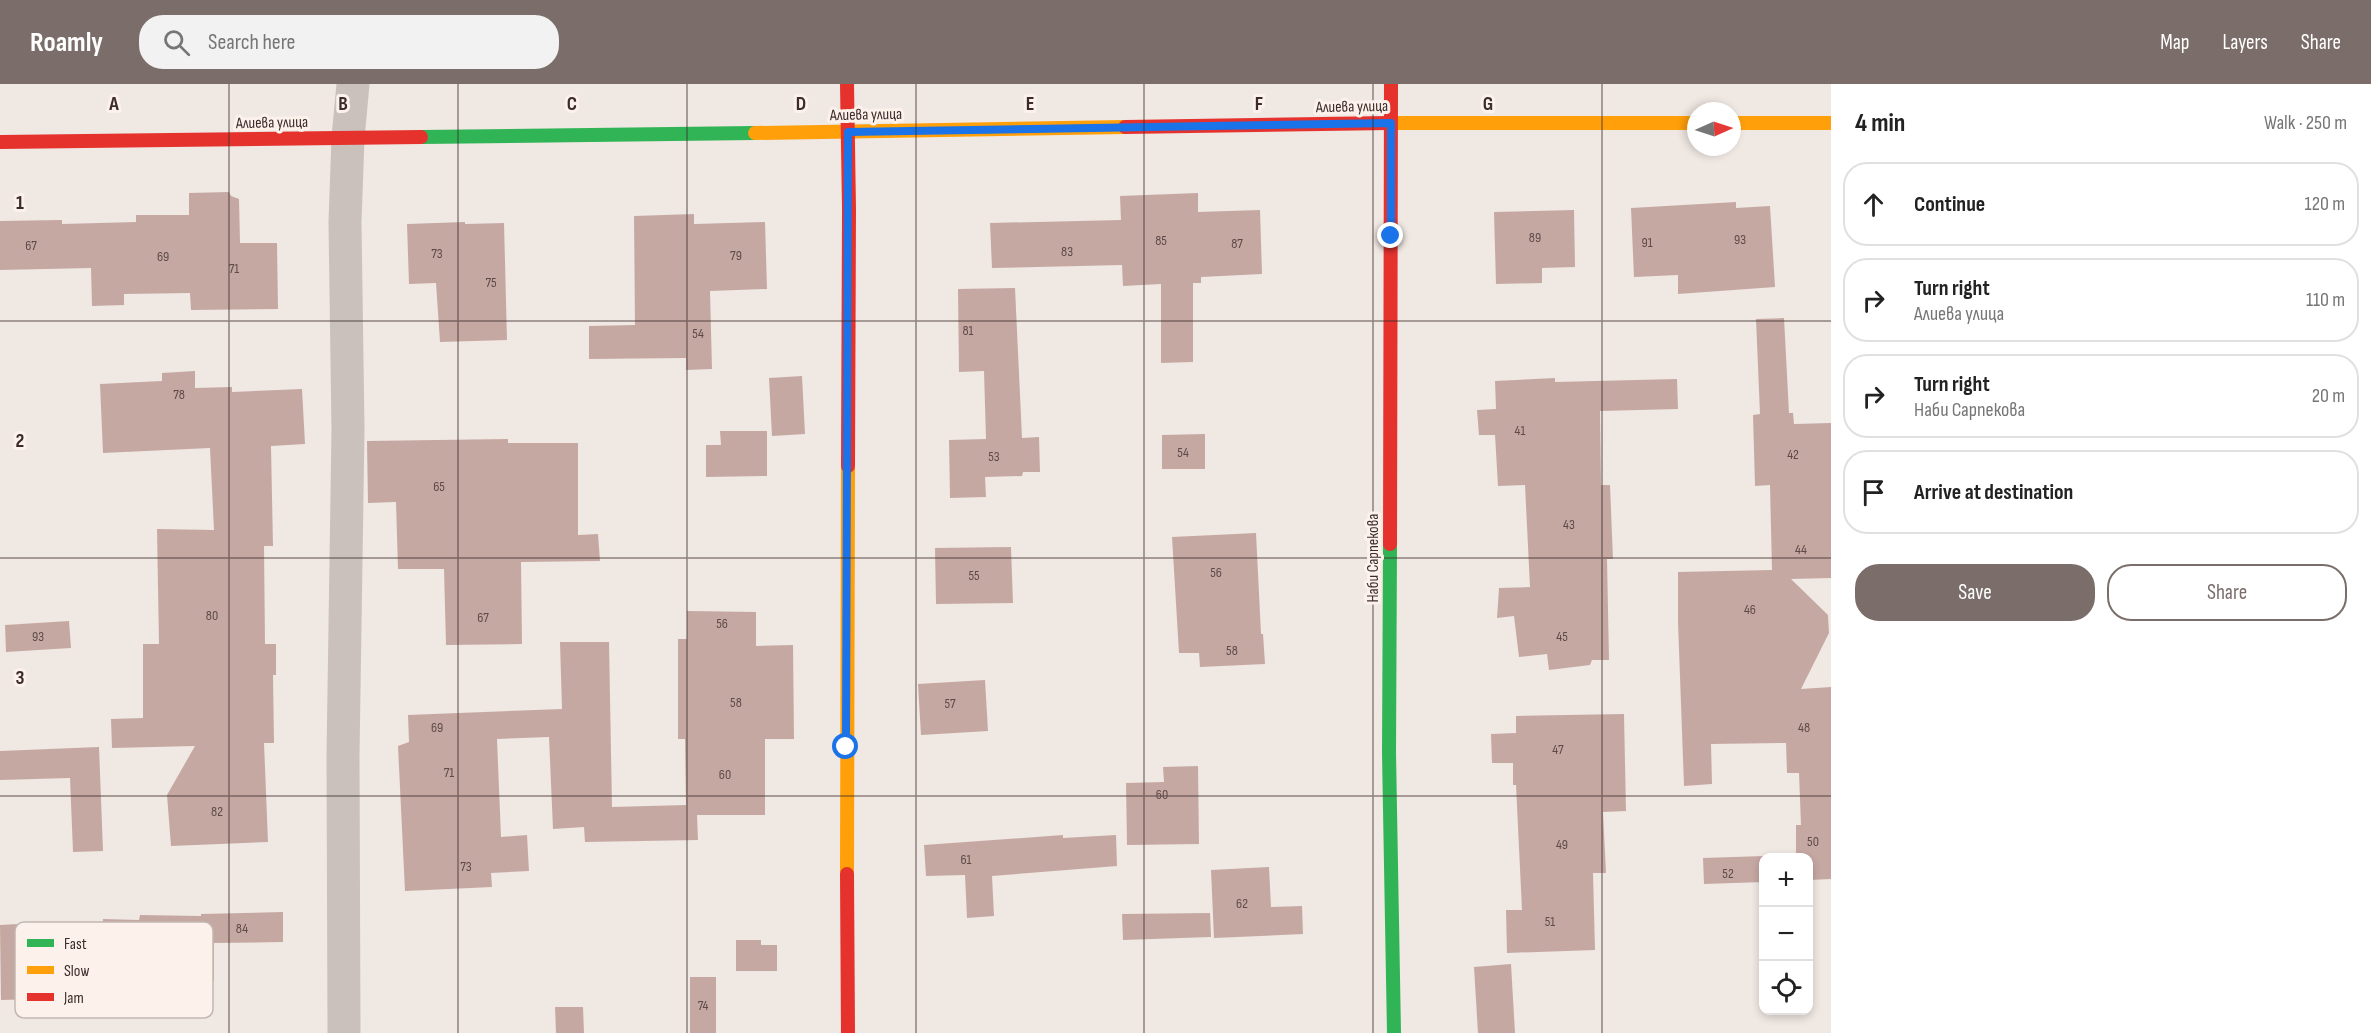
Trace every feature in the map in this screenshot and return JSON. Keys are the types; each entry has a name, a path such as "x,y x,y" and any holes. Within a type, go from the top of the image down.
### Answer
{"street":[{"path":"344,1033 343,756 348,429 345,222 348,138 353,84"},
{"path":"847,84 848,1033"},
{"name":"Наби Сарпекова","path":"1391,84 1389,753 1394,1033"},
{"name":"Алиева улица","path":"0,142 1391,123 1687,123"},
{"path":"1741,123 1831,123"}],"building":[{"path":"229,192 231,196 239,199 240,243 277,243 278,309 191,310 190,293 124,294 124,305 92,306 91,268 0,270 0,221 62,220 62,224 136,222 136,215 189,215 189,193"},
{"path":"1198,193 1198,212 1260,210 1262,274 1201,277 1201,283 1193,283 1193,362 1161,363 1161,284 1123,286 1122,265 992,268 990,223 1121,220 1120,196"},
{"path":"1736,202 1736,208 1770,206 1775,287 1678,294 1678,275 1634,277 1631,208"},
{"path":"1574,210 1575,267 1542,268 1542,283 1496,284 1494,212"},
{"path":"694,214 694,224 765,222 767,289 710,291 712,369 686,370 686,358 589,359 589,326 635,325 634,216"},
{"path":"465,222 465,224 504,223 507,340 440,342 436,283 409,284 407,224"},
{"path":"1015,288 1022,438 1039,437 1040,472 1023,472 1022,476 985,477 986,497 950,498 949,440 986,439 984,371 959,372 958,289"},
{"path":"1784,318 1789,413 1793,413 1794,424 1831,423 1831,578 1791,579 1828,615 1829,633 1801,689 1831,687 1831,879 1813,880 1813,853 1796,853 1796,825 1801,825 1799,773 1787,773 1786,743 1711,744 1712,784 1684,786 1678,572 1772,570 1770,485 1755,486 1753,415 1760,414 1756,319"},
{"path":"195,371 195,388 232,387 232,392 302,389 305,444 271,446 273,546 264,546 265,644 276,644 276,675 273,675 274,743 264,743 268,842 171,846 167,795 195,746 112,748 111,719 143,718 143,644 159,644 157,529 214,530 210,448 103,453 100,384 162,381 162,373"},
{"path":"802,376 805,434 772,436 769,378"},
{"path":"1555,378 1555,382 1677,379 1678,409 1600,411 1601,485 1610,485 1613,559 1607,559 1609,660 1592,660 1590,665 1549,670 1547,654 1519,657 1514,616 1497,618 1499,588 1530,587 1525,485 1498,486 1495,435 1479,435 1477,410 1496,409 1495,381"},
{"path":"720,431 767,431 767,476 706,477 706,445 721,445"},
{"path":"1205,434 1205,469 1162,469 1162,435"},
{"path":"508,439 508,443 578,443 578,535 598,534 600,561 521,562 522,644 446,645 444,569 398,569 396,502 368,503 367,441"},
{"path":"1256,533 1261,634 1263,634 1265,664 1200,667 1199,653 1179,653 1172,537"},
{"path":"1011,547 1013,603 936,604 935,548"},
{"path":"687,611 756,612 756,646 793,645 794,739 765,739 765,815 697,815 698,840 585,842 584,827 553,829 549,737 497,739 501,837 527,835 529,871 491,873 492,887 405,891 398,746 409,742 408,715 562,709 560,642 609,642 612,807 686,805 685,739 678,739 678,639 687,639"},
{"path":"69,621 71,648 6,652 5,625"},
{"path":"985,680 988,731 921,735 918,684"},
{"path":"1624,714 1626,811 1603,812 1606,873 1593,873 1595,950 1507,953 1506,910 1522,910 1516,785 1513,785 1513,763 1492,763 1491,734 1516,733 1516,716"},
{"path":"99,747 103,851 73,852 70,778 0,780 0,751"},
{"path":"1198,766 1199,844 1127,845 1126,783 1164,782 1163,767"},
{"path":"1063,835 1063,838 1116,835 1117,866 992,876 994,916 967,918 965,875 926,876 924,845"},
{"path":"1759,856 1759,882 1704,884 1703,858"},
{"path":"1269,867 1271,907 1302,906 1303,934 1214,938 1211,870"},
{"path":"283,912 283,942 214,943 213,981 213,922 103,922 103,919 139,920 140,915 201,916 201,914"},
{"path":"1210,913 1211,937 1123,940 1122,914"},
{"path":"15,924 15,1000 1,1000 0,925"},
{"path":"736,940 761,940 761,945 777,945 777,971 736,971"},
{"path":"1511,964 1515,1033 1478,1033 1474,967"},
{"path":"690,977 716,977 716,1033 690,1033"},
{"path":"555,1007 583,1007 584,1033 556,1033"}],"traffic: fast":[{"path":"421,137 755,133"},
{"path":"1390,544 1389,753 1394,1033"}],"traffic: slow":[{"path":"1390,123 1687,123"},
{"path":"1741,123 1831,123"},
{"path":"755,133 1125,127"},
{"path":"847,874 848,466"}],"traffic: jam":[{"path":"847,84 848,466"},
{"path":"1390,544 1391,84"},
{"path":"1125,127 1390,123"},
{"path":"0,142 421,137"},
{"path":"847,874 848,1033"}],"route":[{"path":"846,747 848,132 1391,123 1391,236"}]}
